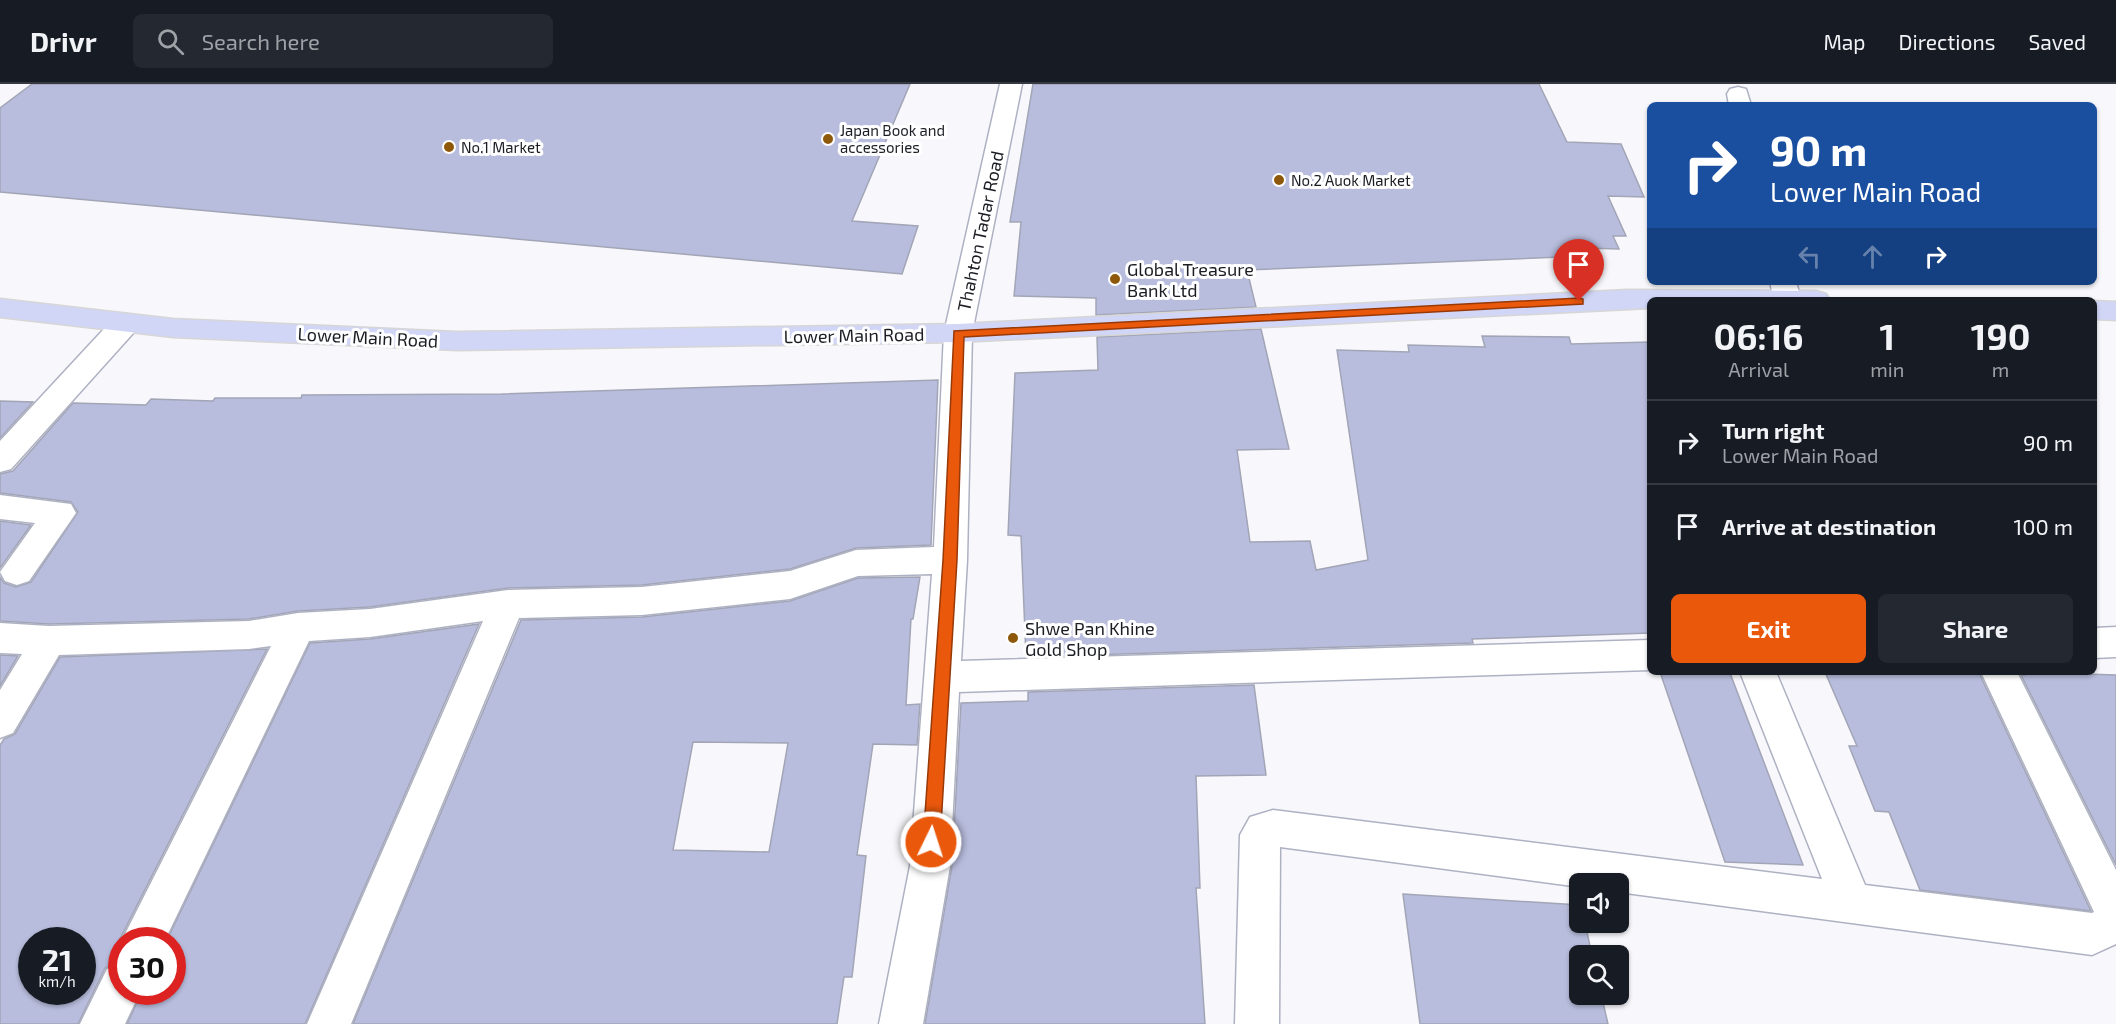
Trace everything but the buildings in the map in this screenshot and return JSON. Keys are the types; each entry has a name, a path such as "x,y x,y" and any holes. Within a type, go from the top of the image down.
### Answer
{"main road":[{"name":"Lower Main Road","path":"1662,297 1785,290 1807,297"},
{"name":"Lower Main Road","path":"0,308 173,328 458,341 958,333 1647,298"},
{"path":"2097,310 2116,311"}],"street":[{"name":"Thahton Tadar Road","path":"901,1024 930,866 950,560 958,333 1011,84"},
{"path":"0,461 126,323"},
{"path":"0,507 60,513 16,572"},
{"path":"0,638 49,641 249,635 298,627 370,623 508,604 642,601 790,585 823,576 856,562 950,560"},
{"path":"329,1024 508,604"},
{"path":"149,927 298,627"},
{"path":"0,722 49,641"},
{"path":"2097,643 2116,642"},
{"path":"943,678 1647,655"},
{"path":"1759,675 1853,905"},
{"path":"1257,1024 1260,835 1264,830 1285,830 2092,934 2115,924 2115,911 2000,675"},
{"path":"102,1024 112,1005"}],"place":[{"name":"Japan Book and accessories","path":"828,139"},
{"name":"No.1 Market","path":"449,147"},
{"name":"No.2 Auok Market","path":"1279,180"},
{"name":"Global Treasure Bank Ltd","path":"1115,279"},
{"name":"Shwe Pan Khine Gold Shop","path":"1013,638"}],"route":[{"path":"931,842 950,560 958,333 1579,301"}]}
